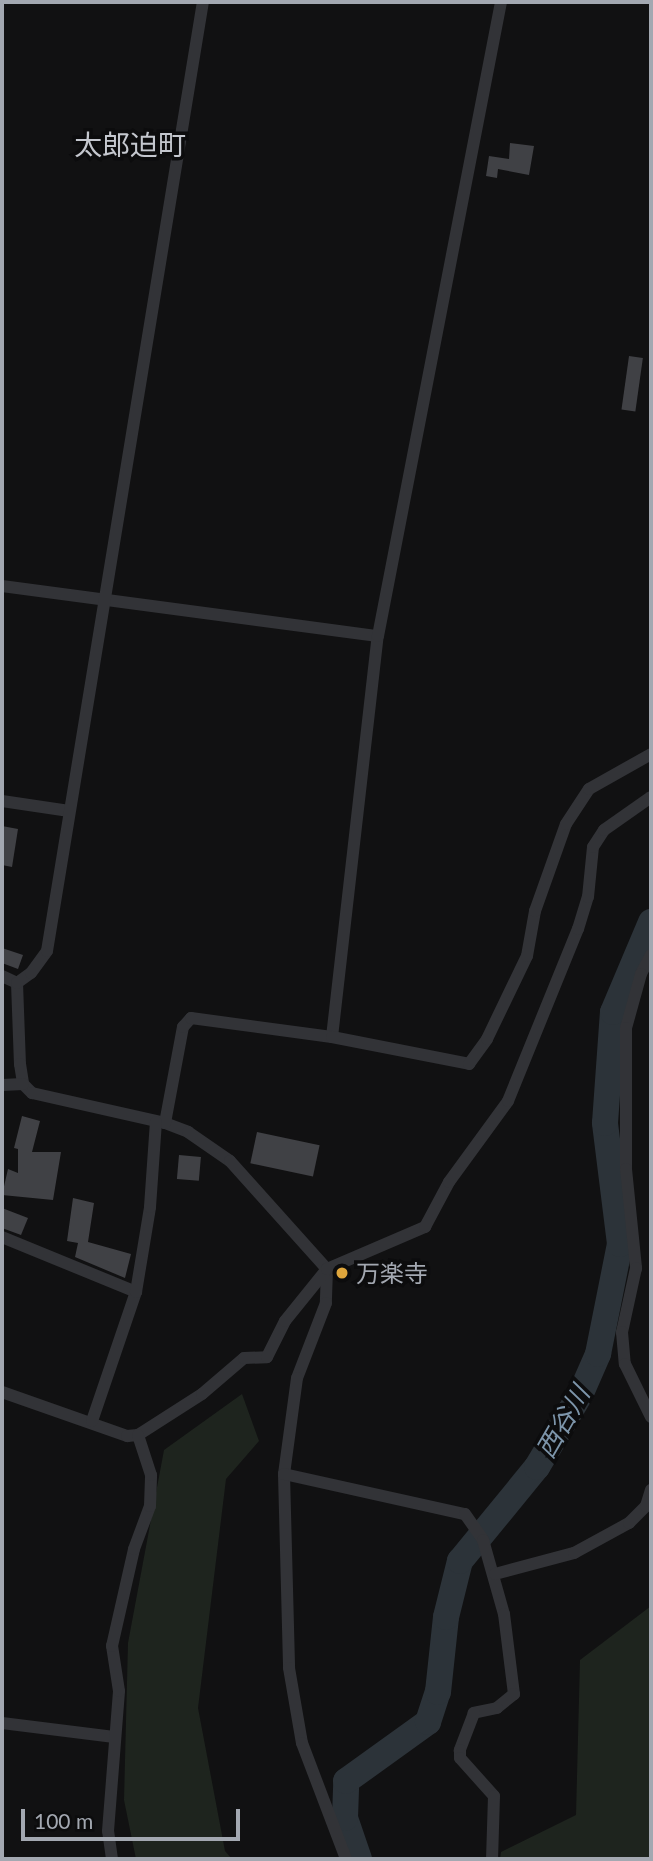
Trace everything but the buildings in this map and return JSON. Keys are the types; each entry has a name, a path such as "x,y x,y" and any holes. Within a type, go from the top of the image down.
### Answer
{"street":[{"path":"17,983 31,974 47,951 203,2"},
{"path":"332,1037 378,636 501,2"},
{"path":"2,586 104,603 378,636"},
{"path":"92,1421 136,1292 160,1122 183,1027 191,1018 332,1037 469,1064 487,1039 527,956 535,911 566,824 589,789 651,754"},
{"path":"2,1392 92,1421 127,1436 138,1435 202,1394 244,1358 267,1357 285,1321 327,1269 425,1227 449,1182 508,1101 578,929 588,897 593,847 604,830 651,797"},
{"path":"2,801 69,811"},
{"path":"651,955 640,974 626,1028 625,1158 636,1268 622,1332 625,1364 651,1417"},
{"path":"2,976 17,983"},
{"path":"17,983 23,1084"},
{"path":"2,1086 23,1084 43,1098 160,1122 230,1161 327,1269 326,1303 297,1378 284,1474 289,1668 302,1743 346,1859"},
{"path":"2,1237 136,1292"},
{"path":"112,1859 108,1831 119,1691 112,1646 134,1549 150,1506 151,1475 138,1435"},
{"path":"284,1474 465,1514 483,1540 495,1574 514,1694 497,1708 474,1713 460,1750 460,1758 494,1796 492,1859"},
{"path":"495,1574 574,1553 629,1522 646,1506 651,1490"},
{"path":"2,1723 114,1737"}],"shaded area":[{"path":"242,1394 259,1441 226,1479 198,1708 225,1851 232,1859 136,1859 124,1800 128,1643 164,1450"},
{"path":"651,1606 651,1859 500,1859 501,1852 576,1815 580,1660"}],"waterway":[{"name":"西谷川","path":"359,1859 345,1818 346,1781 428,1722 438,1692 446,1617 460,1561 537,1467 581,1393 598,1354 620,1244 605,1123 613,1012 651,922"}],"place":[{"name":"万楽寺","path":"342,1273"}],"district":[{"name":"太郎迫町","path":"130,144"}]}
